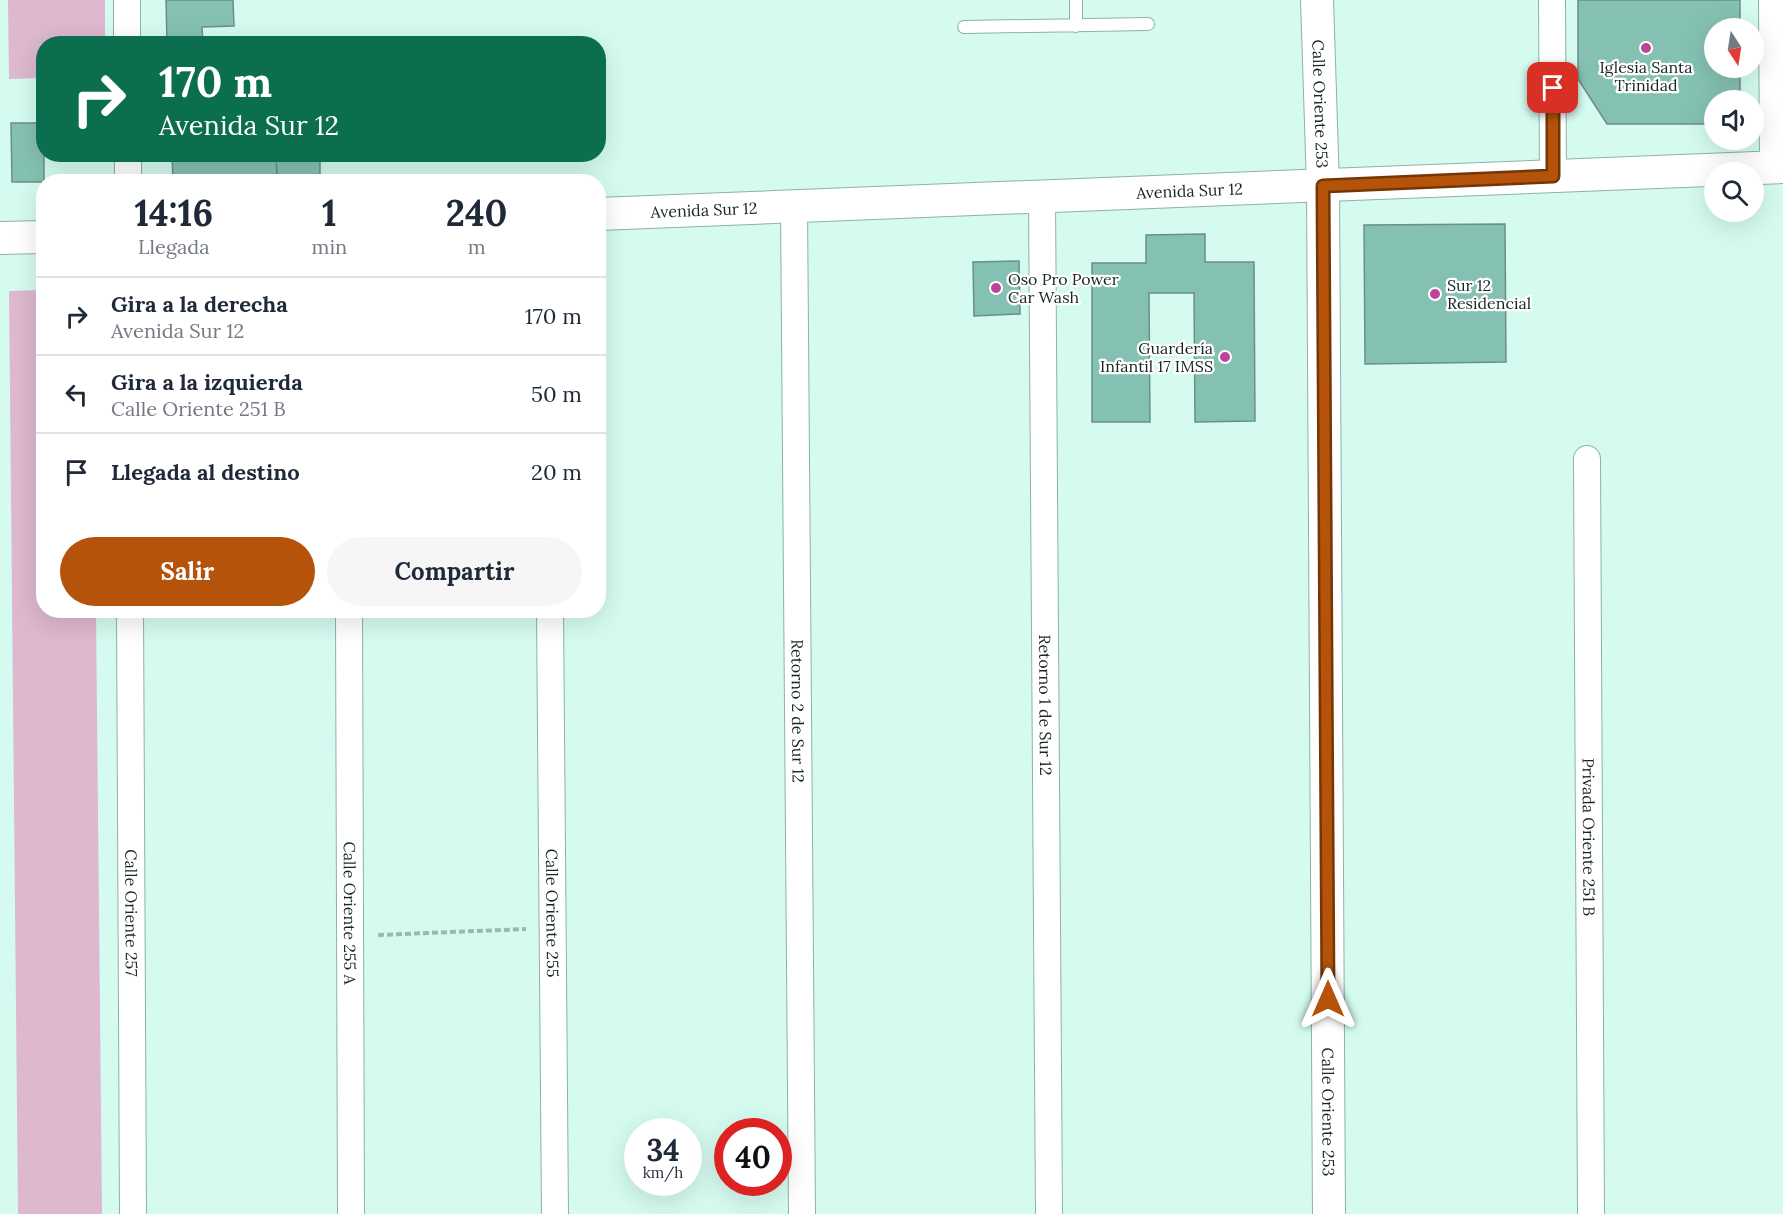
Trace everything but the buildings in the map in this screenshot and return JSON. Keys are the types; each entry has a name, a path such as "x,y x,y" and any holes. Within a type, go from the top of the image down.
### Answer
{"street":[{"path":"127,0 127,36"},
{"name":"Calle Oriente 253","path":"1317,0 1323,186 1329,1214"},
{"path":"1552,0 1553,176"},
{"path":"1772,0 1778,168"},
{"name":"Avenida Sur 12","path":"606,214 1778,168"},
{"name":"Retorno 1 de Sur 12","path":"1042,197 1049,1214"},
{"name":"Retorno 2 de Sur 12","path":"794,207 802,1214"},
{"path":"0,238 36,237"},
{"name":"Privada Oriente 251 B","path":"1587,459 1592,1214"},
{"name":"Calle Oriente 257","path":"130,618 133,1214"},
{"name":"Calle Oriente 255 A","path":"349,618 351,1214"},
{"name":"Calle Oriente 255","path":"550,618 555,1214"}],"lane":[{"path":"1076,0 1076,26"},
{"path":"964,27 1148,24"}],"path":[{"path":"350,936 551,928"}],"shaded area":[{"path":"8,0 105,0 105,36 36,36 36,78 9,79"},
{"path":"36,290 36,618 96,618 102,1214 18,1214 9,291"}],"place":[{"name":"Iglesia Santa Trinidad","path":"1646,48"},
{"name":"Oso Pro Power Car Wash","path":"996,288"},
{"name":"Sur 12 Residencial","path":"1435,294"},
{"name":"Guardería Infantil 17 IMSS","path":"1225,357"}],"route":[{"path":"1328,999 1323,186 1553,176 1553,88"}]}
